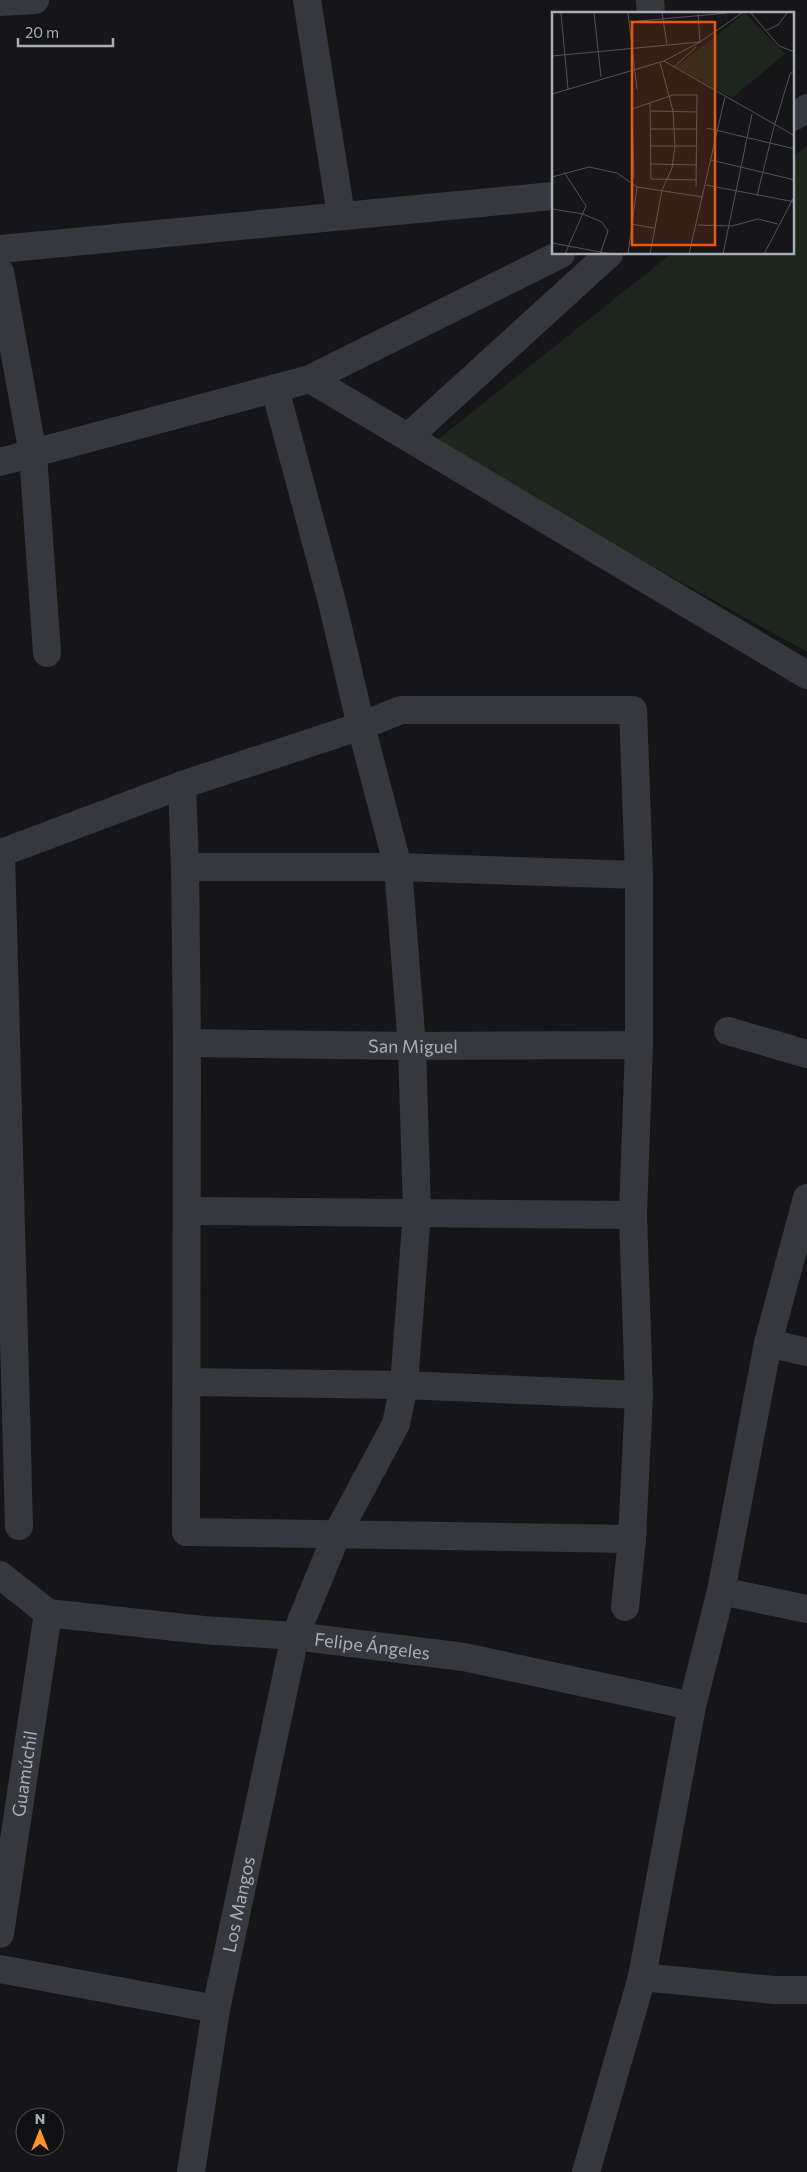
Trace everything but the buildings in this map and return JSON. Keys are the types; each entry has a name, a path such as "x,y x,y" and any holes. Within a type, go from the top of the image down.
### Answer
{"street":[{"path":"0,2 36,0"},
{"path":"307,0 341,215"},
{"path":"794,116 807,108"},
{"path":"0,249 552,196"},
{"path":"0,462 310,379 559,255"},
{"path":"408,436 608,255"},
{"path":"0,272 33,454 47,653"},
{"path":"310,379 807,675"},
{"name":"Los Mangos","path":"191,2172 216,2009 295,1636 337,1534 396,1424 404,1385 417,1212 412,1046 398,867 361,726 332,602 275,389"},
{"path":"19,1526 1,853 182,785 361,726 401,710 633,710 639,875 639,1045 633,1214 639,1395 632,1539 625,1607"},
{"path":"182,785 185,867 187,1211 186,1532 632,1539"},
{"path":"185,867 398,867 639,875"},
{"path":"728,1031 807,1054"},
{"name":"San Miguel","path":"186,1043 412,1046 639,1045"},
{"path":"586,2172 642,1977 692,1706 721,1592 768,1343 807,1198"},
{"path":"187,1211 633,1214"},
{"path":"768,1343 807,1352"},
{"path":"187,1382 404,1385 639,1395"},
{"path":"0,1575 48,1614"},
{"path":"721,1592 807,1610"},
{"name":"Felipe Ángeles","path":"48,1614 203,1630 295,1636 464,1657 692,1706"},
{"name":"Guamúchil","path":"0,1934 48,1614"},
{"path":"0,1969 216,2009"},
{"path":"642,1977 774,1990 807,1990"}],"shaded area":[{"path":"807,146 807,652 432,444 670,255 794,255 794,156"}]}
